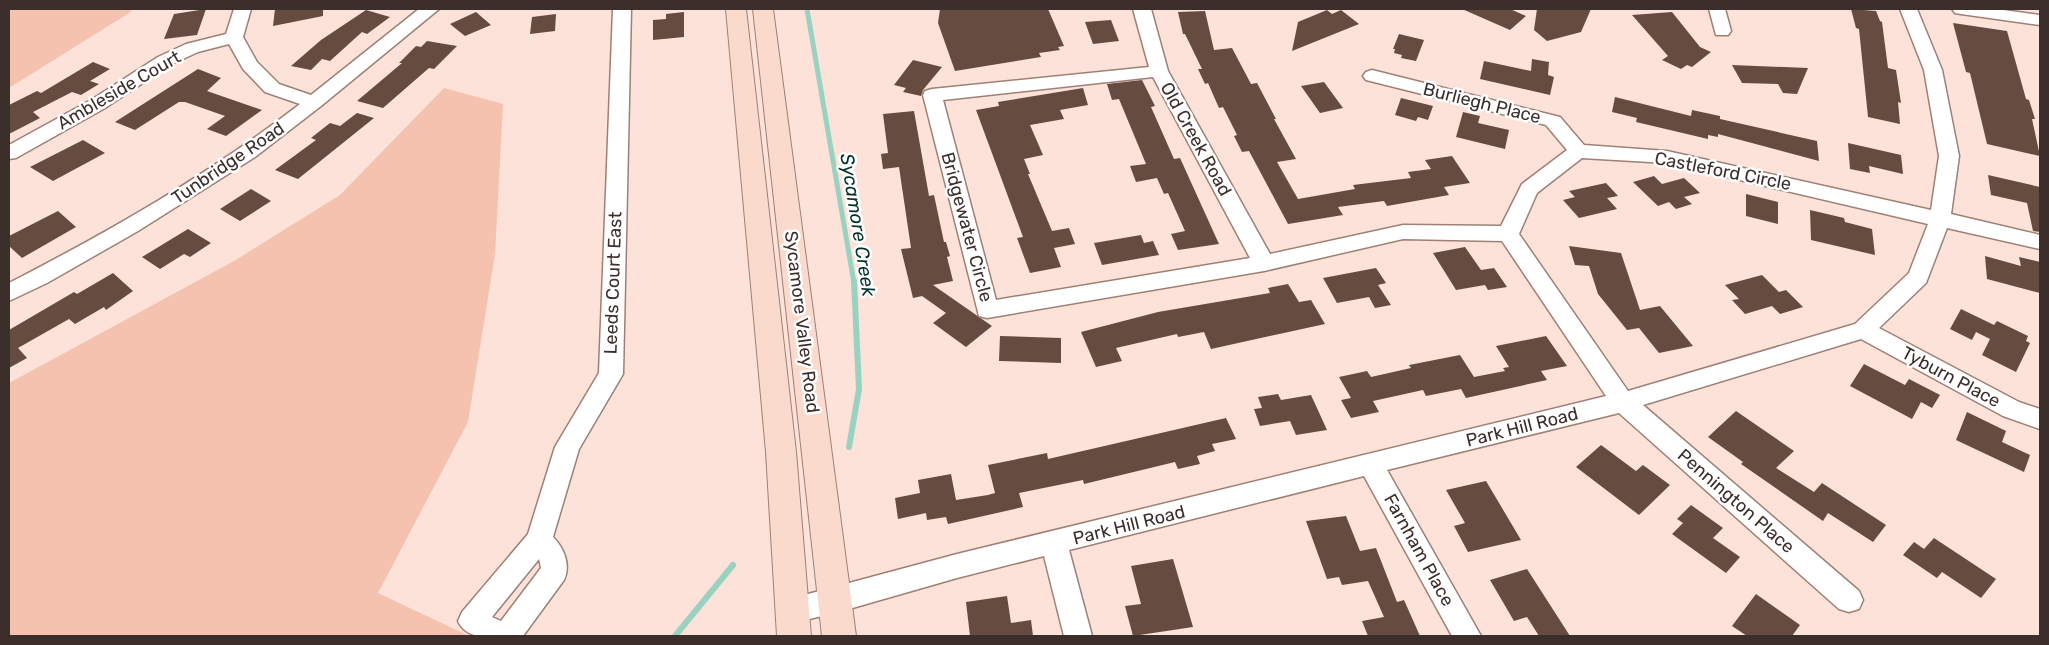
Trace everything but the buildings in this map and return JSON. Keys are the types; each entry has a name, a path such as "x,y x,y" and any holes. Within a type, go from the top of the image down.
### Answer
{"main road":[{"name":"Sycamore Valley Road","path":"736,9 782,452 793,623"},
{"name":"Sycamore Valley Road","path":"762,9 839,636"}],"street":[{"path":"242,9 234,37 249,65 272,88 314,102"},
{"name":"Tunbridge Road","path":"9,293 62,266 248,152 430,9"},
{"name":"Leeds Court East","path":"538,540 551,552 555,570 505,636 472,621 538,540 567,447 611,374 622,9"},
{"name":"Old Creek Road","path":"1142,9 1159,71 1264,263"},
{"path":"1717,9 1722,31"},
{"name":"Park Hill Road","path":"793,623 834,600 948,568 1623,402 1863,330 1918,277 1940,218 1949,156 1933,70 1909,9"},
{"path":"1961,9 2040,20"},
{"name":"Ambleside Court","path":"9,153 98,104 164,61 192,48 234,37"},
{"name":"Bridgewater Circle","path":"1159,71 932,95 987,310 1264,263"},
{"name":"Burliegh Place","path":"1372,76 1552,120 1578,151"},
{"path":"1508,234 1529,189 1578,151"},
{"name":"Castleford Circle","path":"1578,151 1667,157 2040,242"},
{"path":"1264,263 1403,232 1508,234"},
{"path":"1508,234 1623,402"},
{"name":"Tyburn Place","path":"1863,330 2010,410 2040,419"},
{"name":"Pennington Place","path":"1623,402 1849,600"},
{"name":"Farnham Place","path":"1371,465 1467,636"},
{"path":"1054,543 1078,636"}],"shaded area":[{"path":"9,9 133,9 9,88"},
{"path":"444,88 503,104 495,254 468,422 378,593 469,636 9,636 9,383 234,261 340,195"}],"waterway":[{"name":"Sycamore Creek","path":"807,9 854,283"},
{"name":"Sycamore Creek","path":"849,447 859,389 854,281"},
{"name":"Sycamore Creek","path":"675,636 733,565"}]}
